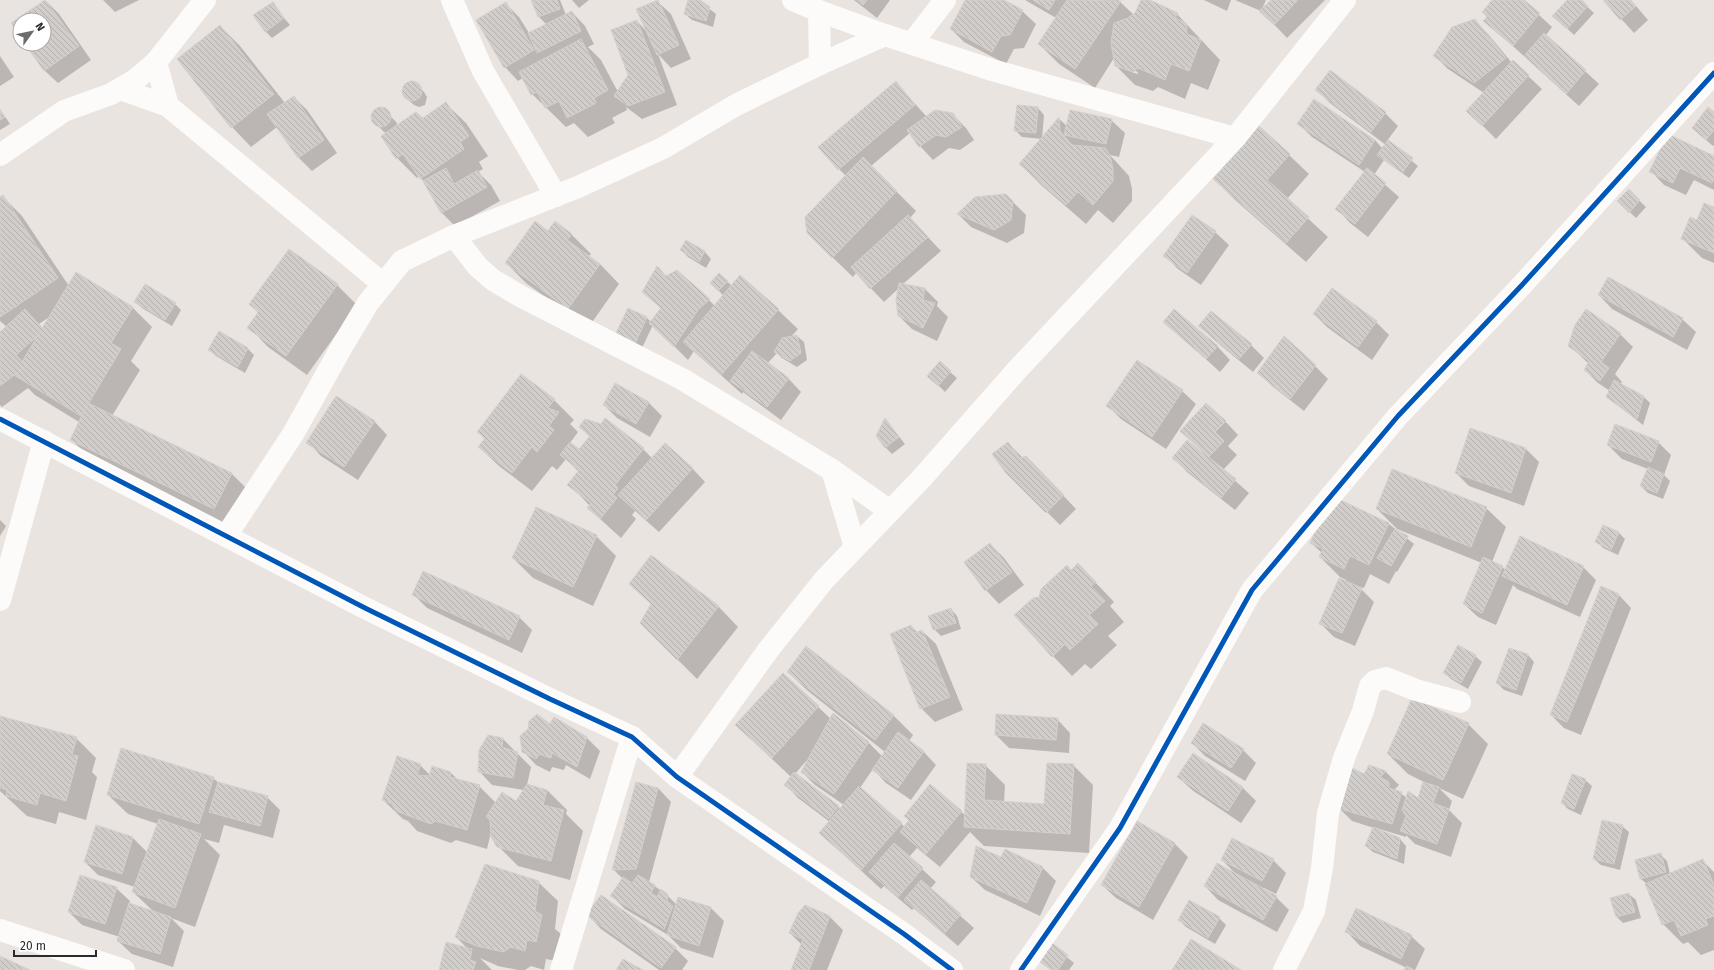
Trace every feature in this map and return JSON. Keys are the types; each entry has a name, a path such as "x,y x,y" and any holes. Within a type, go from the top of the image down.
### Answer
{"street":[{"path":"0,155 64,110 112,94 134,80 156,62 206,0"},
{"path":"452,0 483,71 556,196"},
{"path":"793,0 885,35 992,70 1235,138"},
{"path":"912,43 945,0"},
{"path":"677,777 769,650 824,580 921,479 1017,370 1235,138 1345,0"},
{"path":"820,11 820,64"},
{"path":"226,536 293,434 368,303 402,261 454,236 556,196 663,148 736,105 820,64 885,35"},
{"path":"156,62 168,106"},
{"path":"1021,970 1120,828 1252,590 1398,416 1522,285 1714,73"},
{"path":"120,89 168,106 383,284"},
{"path":"472,260 478,227"},
{"path":"454,236 472,260 493,280 682,379 832,470 890,511"},
{"path":"0,419 365,608 550,699 632,737 677,777 904,934 952,970"},
{"path":"0,600 44,441"},
{"path":"832,470 855,547"},
{"path":"1284,970 1314,911 1322,868 1328,813 1344,758 1363,711 1370,686 1375,681 1386,678 1416,690 1460,702"},
{"path":"561,970 632,737"},
{"path":"0,930 124,970"}],"building":[{"path":"45,0 79,46 44,71 31,52 52,52 52,12 27,12"},
{"path":"531,0 557,0 560,9 538,17"},
{"path":"658,0 679,45 657,55 636,9"},
{"path":"688,0 700,0 710,7 706,21 684,14"},
{"path":"857,0 867,0 863,5"},
{"path":"965,0 1004,0 1023,10 1010,35 1001,36 992,52 950,29"},
{"path":"1033,0 1055,0 1049,10"},
{"path":"1067,0 1121,1 1075,69 1038,44"},
{"path":"1141,0 1150,0 1178,13 1175,18 1186,23 1187,34 1201,40 1189,71 1171,64 1165,80 1138,68 1133,72 1115,66 1111,43 1114,23 1128,18 1135,13"},
{"path":"1271,0 1298,0 1274,25 1259,11"},
{"path":"1492,0 1524,0 1540,13 1513,46 1483,21 1487,17 1482,12"},
{"path":"1567,0 1582,0 1588,6 1567,29 1552,16"},
{"path":"1603,0 1630,0 1636,6 1620,20"},
{"path":"273,2 284,18 265,32 253,15"},
{"path":"506,2 534,50 504,68 476,20"},
{"path":"572,11 581,31 537,53 528,33"},
{"path":"1475,19 1506,58 1474,83 1433,56 1452,27"},
{"path":"637,20 665,92 628,106 614,96 628,75 611,30"},
{"path":"220,25 274,94 231,128 177,59"},
{"path":"1544,33 1586,70 1566,94 1524,56"},
{"path":"581,39 608,90 594,98 596,103 567,118 559,101 545,108 537,92 531,95 519,72"},
{"path":"1513,60 1529,75 1482,126 1466,111"},
{"path":"1330,70 1386,112 1371,132 1315,90"},
{"path":"412,81 419,84 422,91 419,98 412,101 405,98 402,91 405,84"},
{"path":"896,81 915,105 838,170 818,147"},
{"path":"294,96 324,140 298,158 267,114"},
{"path":"1314,99 1375,140 1359,165 1297,124"},
{"path":"446,102 469,136 460,142 464,149 420,179 403,154 396,159 381,136 416,112 423,118"},
{"path":"1017,105 1038,107 1036,133 1014,131"},
{"path":"381,107 388,110 391,117 388,124 381,127 374,124 371,117 374,110"},
{"path":"1708,107 1714,112 1714,130 1706,140 1692,128"},
{"path":"0,110 5,117 0,120"},
{"path":"935,110 953,113 962,127 946,137 936,135 919,147 907,130"},
{"path":"1070,110 1112,119 1106,144 1064,135"},
{"path":"1059,117 1060,131 1072,145 1105,148 1110,155 1113,169 1113,181 1093,205 1078,192 1066,205 1019,164"},
{"path":"1259,126 1290,154 1267,180 1309,217 1286,243 1213,179"},
{"path":"1668,134 1714,156 1714,178 1712,183 1680,168 1673,183 1649,172"},
{"path":"1388,140 1413,158 1402,173 1377,155"},
{"path":"863,157 897,191 832,258 807,233 805,217"},
{"path":"446,168 454,184 478,170 487,187 441,213 423,181"},
{"path":"1367,168 1386,183 1355,224 1335,209"},
{"path":"1629,189 1640,200 1629,213 1617,201"},
{"path":"1006,194 1013,201 1011,220 994,230 957,214 975,197"},
{"path":"3,195 58,278 0,317 0,197"},
{"path":"1704,203 1714,207 1714,253 1681,239 1690,217 1697,220"},
{"path":"908,215 928,237 870,289 851,267"},
{"path":"1192,215 1216,231 1187,273 1163,256"},
{"path":"535,221 548,231 555,221 572,234 567,240 600,264 568,309 505,263"},
{"path":"686,240 705,251 699,262 680,250"},
{"path":"289,249 338,284 286,356 247,328 258,312 249,304"},
{"path":"657,266 666,276 677,270 710,299 698,310 674,347 649,323 661,308 642,292"},
{"path":"76,272 133,307 111,343 121,349 81,416 14,375"},
{"path":"719,273 728,281 718,291 710,283"},
{"path":"740,275 779,309 721,375 683,342"},
{"path":"1608,277 1683,318 1673,337 1598,295"},
{"path":"899,283 925,288 923,300 935,303 923,328 898,316 896,300"},
{"path":"145,284 176,303 165,320 134,302"},
{"path":"1332,288 1377,321 1358,347 1313,314"},
{"path":"628,308 647,317 635,344 615,335"},
{"path":"25,309 44,330 16,355 26,366 0,386 0,332"},
{"path":"1174,309 1218,346 1206,359 1163,322"},
{"path":"1586,309 1621,333 1601,362 1609,368 1600,381 1584,370 1589,361 1568,346 1575,325"},
{"path":"1211,311 1252,344 1239,359 1198,326"},
{"path":"219,331 248,348 238,367 208,350"},
{"path":"797,335 801,353 790,361 774,352 782,338"},
{"path":"1284,336 1316,365 1290,399 1257,373"},
{"path":"752,351 789,378 767,407 730,381"},
{"path":"1137,360 1183,390 1152,437 1106,406"},
{"path":"940,361 951,371 938,386 927,376"},
{"path":"521,374 555,399 548,408 559,412 549,426 554,430 537,452 532,447 512,473 478,447 485,438 477,432"},
{"path":"1614,380 1644,396 1637,419 1606,397"},
{"path":"615,383 649,402 636,424 603,405"},
{"path":"336,396 375,421 344,467 306,443"},
{"path":"88,403 232,473 214,509 70,440"},
{"path":"1206,403 1226,421 1215,432 1224,441 1209,457 1180,431"},
{"path":"605,418 644,448 615,485 618,488 613,495 617,498 600,519 587,508 591,503 567,485 579,470 560,455 570,442 579,449 590,436 579,427 585,419 601,424"},
{"path":"885,418 899,437 885,448 876,436"},
{"path":"1615,424 1659,441 1651,462 1607,445"},
{"path":"1470,428 1526,448 1511,493 1455,473"},
{"path":"1187,440 1236,479 1221,498 1172,458"},
{"path":"1008,442 1020,458 1026,456 1064,495 1046,513 1005,472 992,454"},
{"path":"665,443 693,468 646,520 618,495"},
{"path":"1648,467 1664,474 1657,493 1640,486"},
{"path":"1392,469 1487,507 1471,547 1376,509"},
{"path":"1332,496 1389,523 1369,565 1350,556 1344,569 1319,557 1323,549 1310,543"},
{"path":"536,507 597,535 573,587 512,558"},
{"path":"1603,525 1619,532 1611,550 1595,542"},
{"path":"1395,529 1408,536 1391,566 1377,558"},
{"path":"1520,536 1584,566 1567,605 1502,576"},
{"path":"990,543 1012,572 985,591 964,562"},
{"path":"651,555 719,606 677,660 640,623 651,604 629,584"},
{"path":"1483,557 1503,566 1482,613 1463,604"},
{"path":"1078,563 1096,582 1091,586 1105,601 1089,615 1098,624 1070,650 1065,644 1052,657 1014,615 1033,598 1039,597 1041,589 1067,565 1071,570"},
{"path":"423,571 520,616 509,640 412,595"},
{"path":"1339,578 1362,588 1342,633 1319,624"},
{"path":"1601,586 1619,594 1567,722 1550,715"},
{"path":"951,608 956,623 933,630 928,616"},
{"path":"911,625 915,633 922,630 950,697 920,709 890,634"},
{"path":"1458,645 1476,655 1461,683 1443,673"},
{"path":"806,646 894,715 875,740 787,672"},
{"path":"1509,648 1528,654 1516,690 1496,683"},
{"path":"783,673 819,706 772,758 735,725"},
{"path":"1412,698 1469,723 1443,780 1387,754"},
{"path":"833,713 869,742 834,794 801,772"},
{"path":"537,714 550,724 554,717 587,737 577,767 552,753 551,758 539,754 536,759 522,752 520,736 528,729 529,721"},
{"path":"996,714 1058,718 1056,740 995,735"},
{"path":"0,716 77,737 72,755 78,756 66,801 40,793 37,805 6,796 7,790 0,788"},
{"path":"1203,723 1244,749 1231,768 1191,743"},
{"path":"898,732 924,751 898,788 872,770"},
{"path":"488,735 503,738 502,747 518,752 513,778 478,772 479,750"},
{"path":"121,748 214,777 199,824 107,795"},
{"path":"1193,753 1243,787 1228,811 1177,777"},
{"path":"397,756 421,764 417,775 429,776 432,766 451,772 450,777 480,785 467,830 435,821 431,824 396,811 392,804 382,800"},
{"path":"967,763 986,764 984,800 1044,804 1047,763 1074,764 1070,834 964,827"},
{"path":"1369,765 1386,771 1380,777 1389,782 1389,788 1402,792 1392,824 1337,808 1352,768 1364,774"},
{"path":"794,772 839,806 829,819 784,785"},
{"path":"1572,774 1586,779 1574,809 1561,803"},
{"path":"218,782 268,796 260,826 209,812"},
{"path":"636,782 658,788 636,869 612,870"},
{"path":"1423,782 1439,787 1433,803 1449,809 1437,844 1400,831 1406,816 1402,810 1408,791 1418,798"},
{"path":"527,784 547,790 543,805 564,810 551,861 497,847 491,837 490,820 486,817 502,792 516,801"},
{"path":"930,784 962,811 926,854 900,832 909,820 904,816"},
{"path":"859,786 902,823 861,870 819,833"},
{"path":"159,819 201,834 175,908 132,892"},
{"path":"1602,820 1623,825 1614,864 1593,859"},
{"path":"1137,821 1175,843 1139,907 1101,885"},
{"path":"96,825 133,837 122,874 84,862"},
{"path":"1373,827 1400,838 1397,859 1365,846"},
{"path":"1232,838 1274,859 1262,881 1221,860"},
{"path":"894,843 923,868 898,897 869,872"},
{"path":"976,846 1001,857 1005,849 1043,867 1027,903 970,877"},
{"path":"1661,853 1666,872 1640,879 1635,860"},
{"path":"1703,859 1714,885 1714,916 1705,919 1708,925 1681,936 1674,920 1662,925 1645,884"},
{"path":"1217,863 1277,896 1263,920 1204,886"},
{"path":"485,864 539,881 535,911 542,915 536,942 527,940 525,951 511,947 503,952 477,946 455,937"},
{"path":"80,875 117,887 105,924 68,912"},
{"path":"638,875 655,885 651,893 657,897 661,889 668,895 667,901 673,906 664,929 610,896 623,877 632,883"},
{"path":"921,880 961,914 944,934 904,900"},
{"path":"1629,893 1635,912 1616,917 1610,898"},
{"path":"601,895 676,947 661,968 586,915"},
{"path":"678,897 711,907 699,946 667,935"},
{"path":"1189,900 1220,917 1208,938 1178,920"},
{"path":"129,903 171,917 160,954 117,941"},
{"path":"805,905 830,916 809,970 791,970 803,939 789,933 798,913"},
{"path":"1356,908 1412,935 1401,959 1345,932"},
{"path":"1191,939 1241,970 1172,970"},
{"path":"446,942 472,949 470,960 476,962 473,970 439,970"},
{"path":"1052,943 1068,955 1058,970 1051,970 1039,961"},
{"path":"0,956 30,970 0,970"},
{"path":"623,959 643,970 616,970"},
{"path":"1407,966 1414,970 1404,970"}],"cycle path":[{"path":"1021,970 1120,828 1252,590 1398,416 1522,285 1714,73"},
{"path":"0,419 365,608 550,699 632,737 677,777 904,934 952,970"}]}
